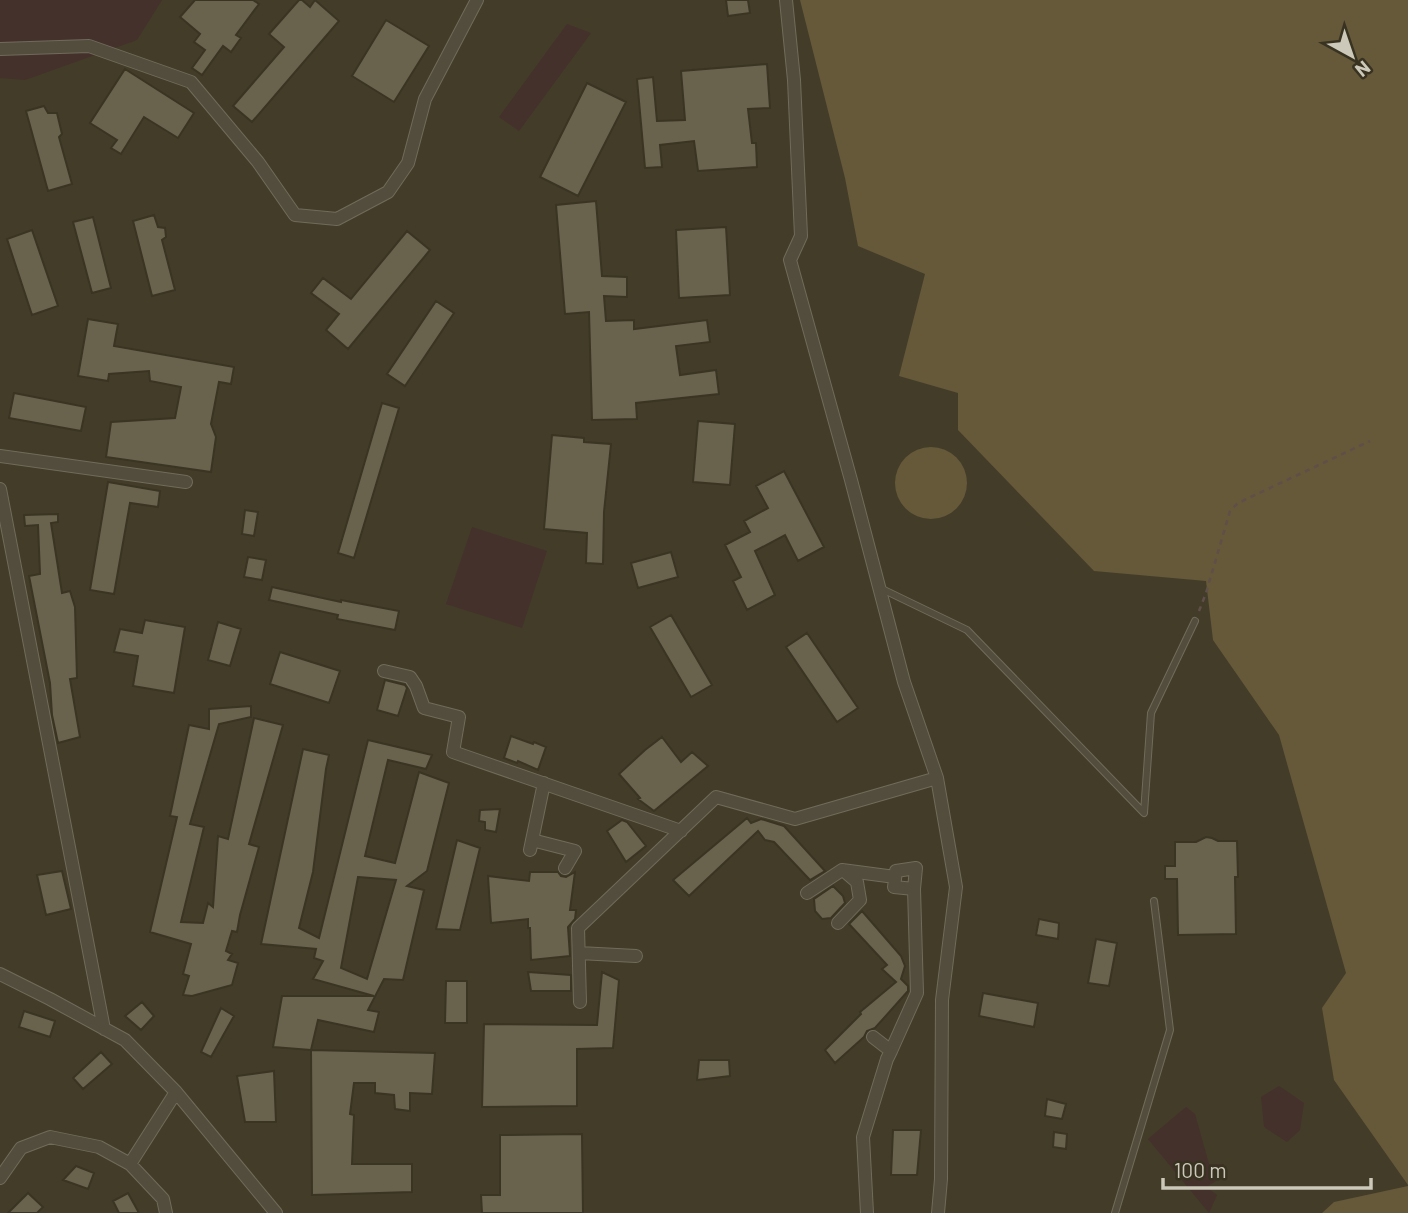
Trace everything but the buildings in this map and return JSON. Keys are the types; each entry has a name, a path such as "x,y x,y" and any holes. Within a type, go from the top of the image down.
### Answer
{"street":[{"path":"0,49 89,46 191,82 258,162 295,215 337,219 388,192 408,163 425,99 477,0"},
{"path":"786,0 794,80 801,236 790,261 904,681 937,778 956,887 942,1000 941,1179 938,1213"},
{"path":"0,456 186,482"},
{"path":"0,489 104,1029"},
{"path":"384,671 410,677 424,708 459,717 453,752 681,831"},
{"path":"580,1002 578,929 716,797 795,819 937,778"},
{"path":"544,783 531,845 575,851 565,868"},
{"path":"867,1213 863,1137 887,1059 917,993 914,889 916,868 896,871 894,887 914,889"},
{"path":"807,894 842,870 895,877"},
{"path":"838,923 860,900 857,882 842,870"},
{"path":"579,953 636,956"},
{"path":"0,974 125,1040 176,1092 276,1213"},
{"path":"873,1037 891,1051"},
{"path":"130,1164 176,1092"},
{"path":"0,1178 21,1148 50,1137 99,1146 130,1164 163,1199 166,1213"}],"lane":[{"path":"880,588 967,630 1144,813 1152,713 1195,621"},
{"path":"1115,1213 1170,1030 1154,901"}],"path":[{"path":"1195,621 1230,511 1238,503 1370,441"}],"shaded area":[{"path":"0,0 162,0 137,40 25,80 0,78"},
{"path":"800,0 1408,0 1408,1185 1334,1080 1322,1008 1346,973 1279,735 1213,640 1206,581 1094,571 958,430 958,393 899,376 925,274 858,246 845,178"},
{"path":"567,24 591,33 519,131 499,117"},
{"path":"931,447 945,450 957,457 964,469 967,483 964,497 957,509 945,516 931,519 917,516 905,509 898,497 895,483 898,469 905,457 917,450"},
{"path":"472,527 547,551 522,628 446,604"},
{"path":"1279,1086 1304,1103 1300,1130 1287,1142 1264,1127 1261,1097"},
{"path":"1186,1107 1195,1114 1209,1164 1224,1164 1221,1178 1206,1187 1217,1195 1209,1213 1148,1139"},
{"path":"1408,1186 1408,1213 1322,1213 1334,1202"}]}
